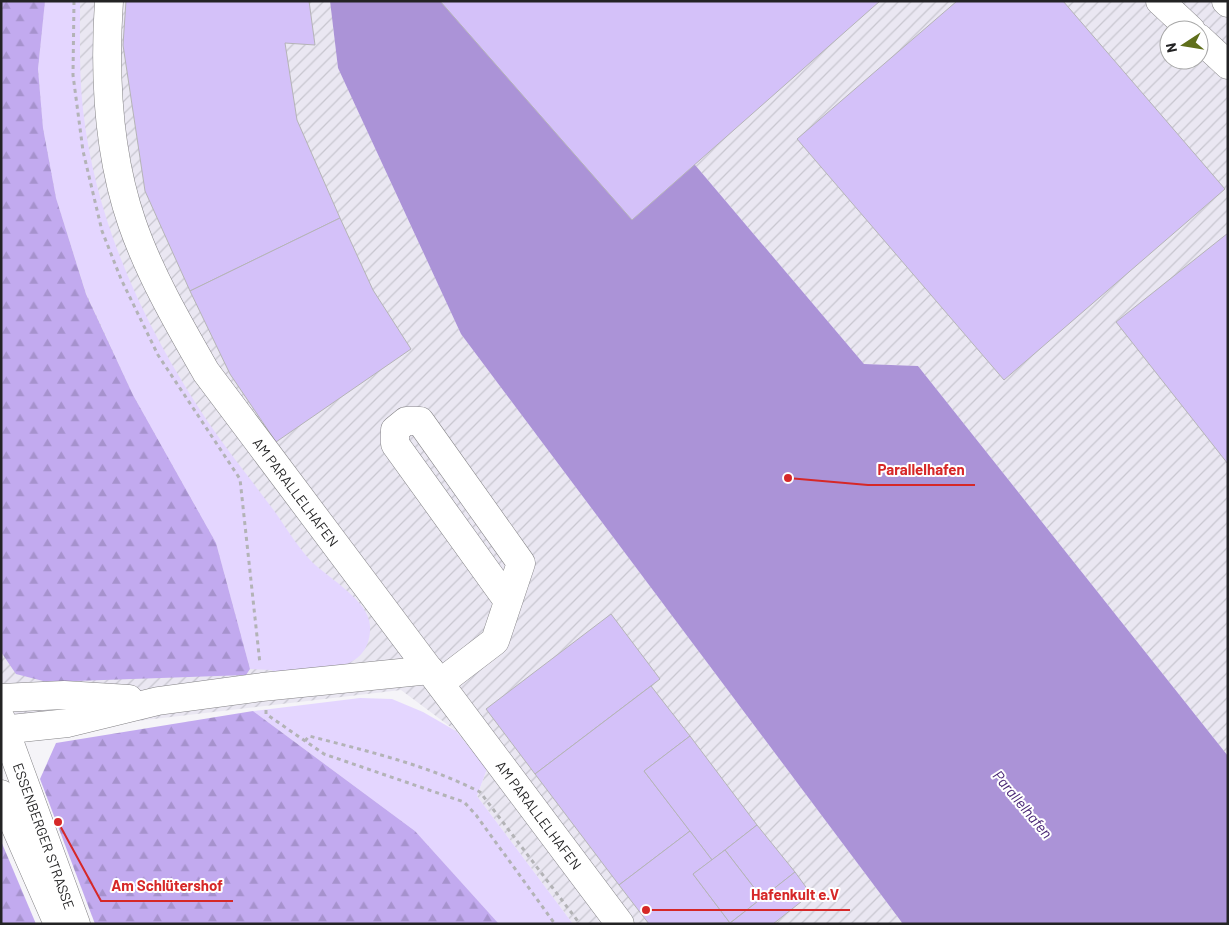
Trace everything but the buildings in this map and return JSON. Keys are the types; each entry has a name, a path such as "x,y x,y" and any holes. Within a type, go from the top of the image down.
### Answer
{"street":[{"name":"AM PARALLELHAFEN","path":"109,1 107,57 110,114 118,168 132,223 160,287 206,372 620,924"},
{"path":"1160,1 1180,20"},
{"path":"1209,47 1228,65"},
{"path":"3,726 68,723 158,701 262,687 435,677 494,642 508,601 521,562 420,421 406,421 395,430 395,444 508,601"},
{"path":"1,698 64,695 158,701"},
{"name":"ESSENBERGER STRASSE","path":"3,726 76,924"},
{"name":"ESSENBERGER STRASSE","path":"1,794 58,924"}],"path":[{"path":"262,687 266,714 324,754 464,802 476,815 555,924"},
{"path":"305,741 309,736 385,757 455,779 480,792 580,924"}],"shaded area":[{"path":"1,1 330,1 338,68 461,334 903,924 573,924 477,796 487,769 456,731 401,690 1,737"},
{"path":"45,1 80,1 81,83 83,110 90,152 99,194 112,234 144,312 185,386 224,445 313,563 348,591 363,608 370,626 368,643 361,655 350,663 336,668 304,672 274,673 272,670 250,669 216,543 133,395 86,293 56,198 43,128 38,69"},
{"path":"556,1 1228,1 1228,756 918,366 864,364"},
{"path":"360,698 392,699 423,712 456,731 487,769 477,796 573,924 499,924 415,831 253,711"}],"green space":[{"path":"1,1 45,1 38,69 43,128 56,198 86,294 133,395 216,543 250,669 246,675 47,682 16,674 1,652"},
{"path":"253,711 415,831 499,924 95,924 40,779 56,743"},
{"path":"1,841 36,924 1,924"}],"water":[{"name":"Parallelhafen","path":"330,1 556,1 864,364 918,366 1228,756 1228,924 903,924 461,334 338,68"}],"place":[{"name":"Parallelhafen","path":"788,478"},
{"name":"Am Schlütershof","path":"58,822"},
{"name":"Hafenkult e.V","path":"646,910"}]}
